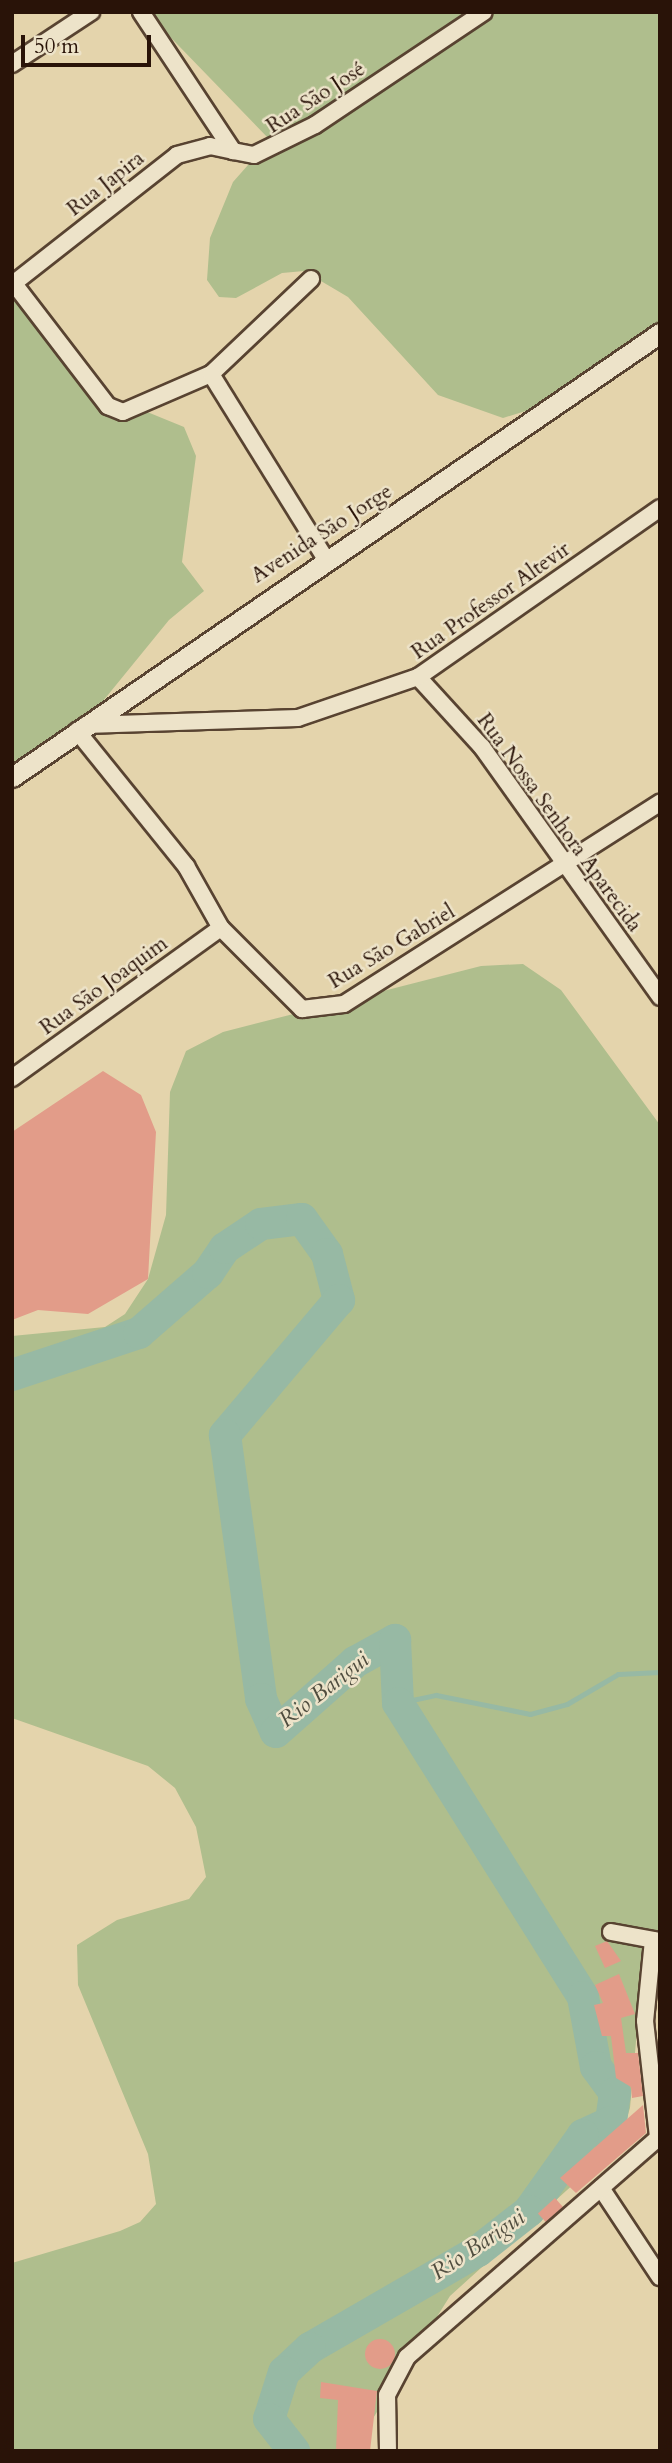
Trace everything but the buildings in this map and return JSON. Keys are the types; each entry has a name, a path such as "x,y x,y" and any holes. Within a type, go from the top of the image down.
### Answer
{"street":[{"path":"12,64 90,12"},
{"path":"141,12 233,151"},
{"name":"Rua São José","path":"233,151 272,151 484,12"},
{"name":"Rua Japira","path":"13,282 177,155 210,146 233,151"},
{"path":"13,282 108,406 122,412 146,406 211,374 311,279"},
{"name":"Avenida São Jorge","path":"12,777 325,558 660,332"},
{"path":"211,374 325,558"},
{"name":"Rua Professor Altevir","path":"82,728 298,718 418,677 660,509"},
{"name":"Rua Nossa Senhora Aparecida","path":"418,677 482,747 660,997"},
{"name":"Rua São Gabriel","path":"82,728 186,866 221,928 284,997 302,1009 344,1004 567,865 660,803"},
{"name":"Rua São Joaquim","path":"12,1078 221,928"},
{"path":"388,2451 387,2395 407,2357 659,2136 645,2021 657,1941 611,1932"},
{"path":"601,2188 660,2277"}],"green space":[{"path":"146,12 660,12 660,337 548,404 503,418 438,395 348,297 304,271 282,273 236,298 219,297 207,280 210,238 233,182 270,140"},
{"path":"12,289 70,372 113,398 184,427 196,456 182,562 204,591 169,620 103,701 12,774"},
{"path":"523,964 561,990 660,1125 660,1953 641,1986 630,2108 619,2143 450,2296 365,2431 345,2451 12,2451 12,2263 120,2231 140,2222 156,2204 148,2154 78,1985 77,1945 117,1920 189,1899 206,1877 196,1827 175,1788 148,1766 12,1718 12,1336 105,1327 125,1314 148,1279 166,1215 170,1092 186,1051 223,1032 481,966"}],"waterway":[{"name":"Rio Barigui","path":"12,1375 139,1333 208,1273 225,1248 261,1224 302,1219 327,1254 339,1300 225,1435 261,1699 276,1732 355,1662 395,1640 398,1703 583,1997 596,2067 615,2093 611,2122 583,2135 529,2211 478,2251 310,2348 284,2372 269,2419 294,2451"},
{"path":"398,1703 436,1695 530,1714 567,1704 618,1674 660,1672"}]}
